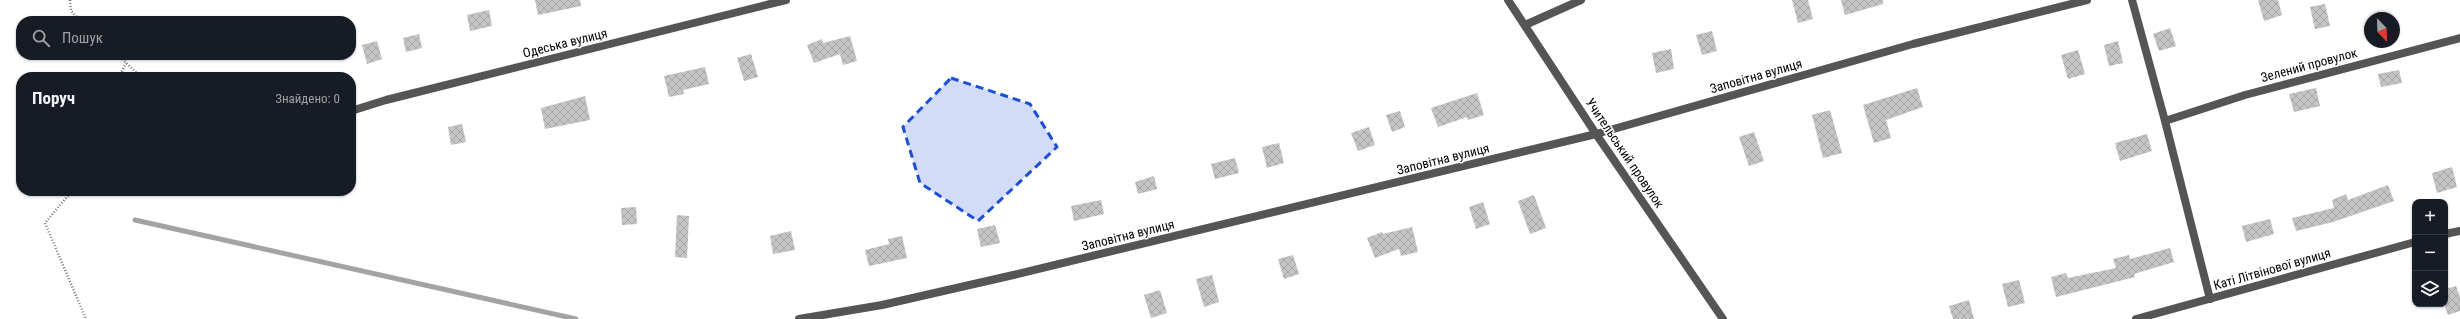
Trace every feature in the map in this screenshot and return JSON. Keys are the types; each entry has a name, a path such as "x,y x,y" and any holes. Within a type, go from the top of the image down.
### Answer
{"street":[{"name":"Одеська вулиця","path":"356,109 386,100 786,0"},
{"name":"Учительський провулок","path":"1508,0 1596,134 1724,319"},
{"path":"1525,25 1581,0"},
{"name":"Заповітна вулиця","path":"798,319 882,305 1596,134 1913,44 2088,0"},
{"path":"2132,0 2165,121 2210,299"},
{"name":"Зелений провулок","path":"2165,121 2252,93 2460,38"},
{"path":"2448,233 2460,231"},
{"name":"Каті Літвінової вулиця","path":"2136,319 2412,243"}],"path":[{"path":"70,0 71,11 76,16"},
{"path":"123,60 136,72"},
{"path":"122,72 126,63"},
{"path":"68,196 45,223 86,319"}],"highlighted area":[{"path":"951,78 1030,104 1057,147 978,221 920,183 903,127"}],"building":[{"path":"535,0 580,0 581,6 538,15"},
{"path":"1792,0 1808,0 1813,19 1798,23"},
{"path":"1841,0 1883,0 1883,4 1845,15"},
{"path":"2258,0 2278,0 2282,15 2264,21"},
{"path":"2325,4 2330,26 2315,29 2310,7"},
{"path":"489,10 492,26 470,31 467,15"},
{"path":"2170,28 2176,46 2159,51 2153,34"},
{"path":"1712,31 1717,51 1702,55 1696,35"},
{"path":"419,34 422,48 406,52 403,38"},
{"path":"850,36 857,61 843,65 840,54 814,63 807,45 822,39 823,43"},
{"path":"377,41 382,59 367,64 362,45"},
{"path":"2118,41 2123,63 2109,66 2104,45"},
{"path":"1671,49 1674,69 1656,73 1652,53"},
{"path":"2078,50 2085,74 2068,79 2061,55"},
{"path":"751,54 758,77 744,81 737,58"},
{"path":"705,67 709,84 683,90 684,94 669,97 664,76"},
{"path":"2399,70 2402,83 2381,87 2378,74"},
{"path":"1917,88 1923,107 1886,120 1891,138 1874,143 1863,105"},
{"path":"2316,88 2320,106 2294,112 2289,94"},
{"path":"1477,93 1484,115 1468,120 1467,117 1438,127 1431,108"},
{"path":"585,96 590,120 545,129 541,108"},
{"path":"1830,110 1842,153 1823,158 1812,115"},
{"path":"1400,111 1405,127 1392,132 1386,115"},
{"path":"462,124 466,142 451,145 448,127"},
{"path":"1369,127 1375,145 1358,151 1351,133"},
{"path":"1754,132 1764,161 1749,166 1739,137"},
{"path":"2147,134 2152,151 2120,161 2115,143"},
{"path":"1279,143 1284,163 1267,168 1262,147"},
{"path":"1235,158 1239,173 1215,179 1211,164"},
{"path":"2452,167 2457,187 2437,193 2432,173"},
{"path":"1154,176 1157,189 1138,194 1135,182"},
{"path":"2388,185 2394,201 2333,222 2296,231 2292,218 2334,208 2332,200 2346,194 2348,200"},
{"path":"1534,195 1546,228 1530,234 1518,201"},
{"path":"1101,200 1104,214 1074,221 1071,206"},
{"path":"1483,202 1490,224 1476,229 1469,207"},
{"path":"636,207 637,224 622,225 621,208"},
{"path":"677,215 689,216 687,258 675,257"},
{"path":"2270,219 2274,234 2246,242 2242,226"},
{"path":"995,225 1000,243 981,247 977,229"},
{"path":"1412,227 1418,252 1401,256 1399,249 1375,258 1367,238 1382,232 1383,234"},
{"path":"791,231 795,250 773,254 770,236"},
{"path":"902,236 907,258 869,266 865,250 889,244 888,239"},
{"path":"2170,248 2174,262 2134,274 2135,277 2056,297 2051,277 2066,273 2068,278 2116,268 2113,259 2129,255 2130,259"},
{"path":"1293,255 1299,274 1284,279 1278,259"},
{"path":"1212,275 1219,302 1204,307 1196,279"},
{"path":"2019,280 2025,303 2008,307 2002,284"},
{"path":"2456,286 2460,297 2460,311 2448,315 2445,307 2448,307 2448,288"},
{"path":"1160,290 1167,313 1151,318 1144,295"},
{"path":"1969,300 1974,319 1953,319 1949,306"}],"waterway":[{"path":"135,220 576,319"}]}
